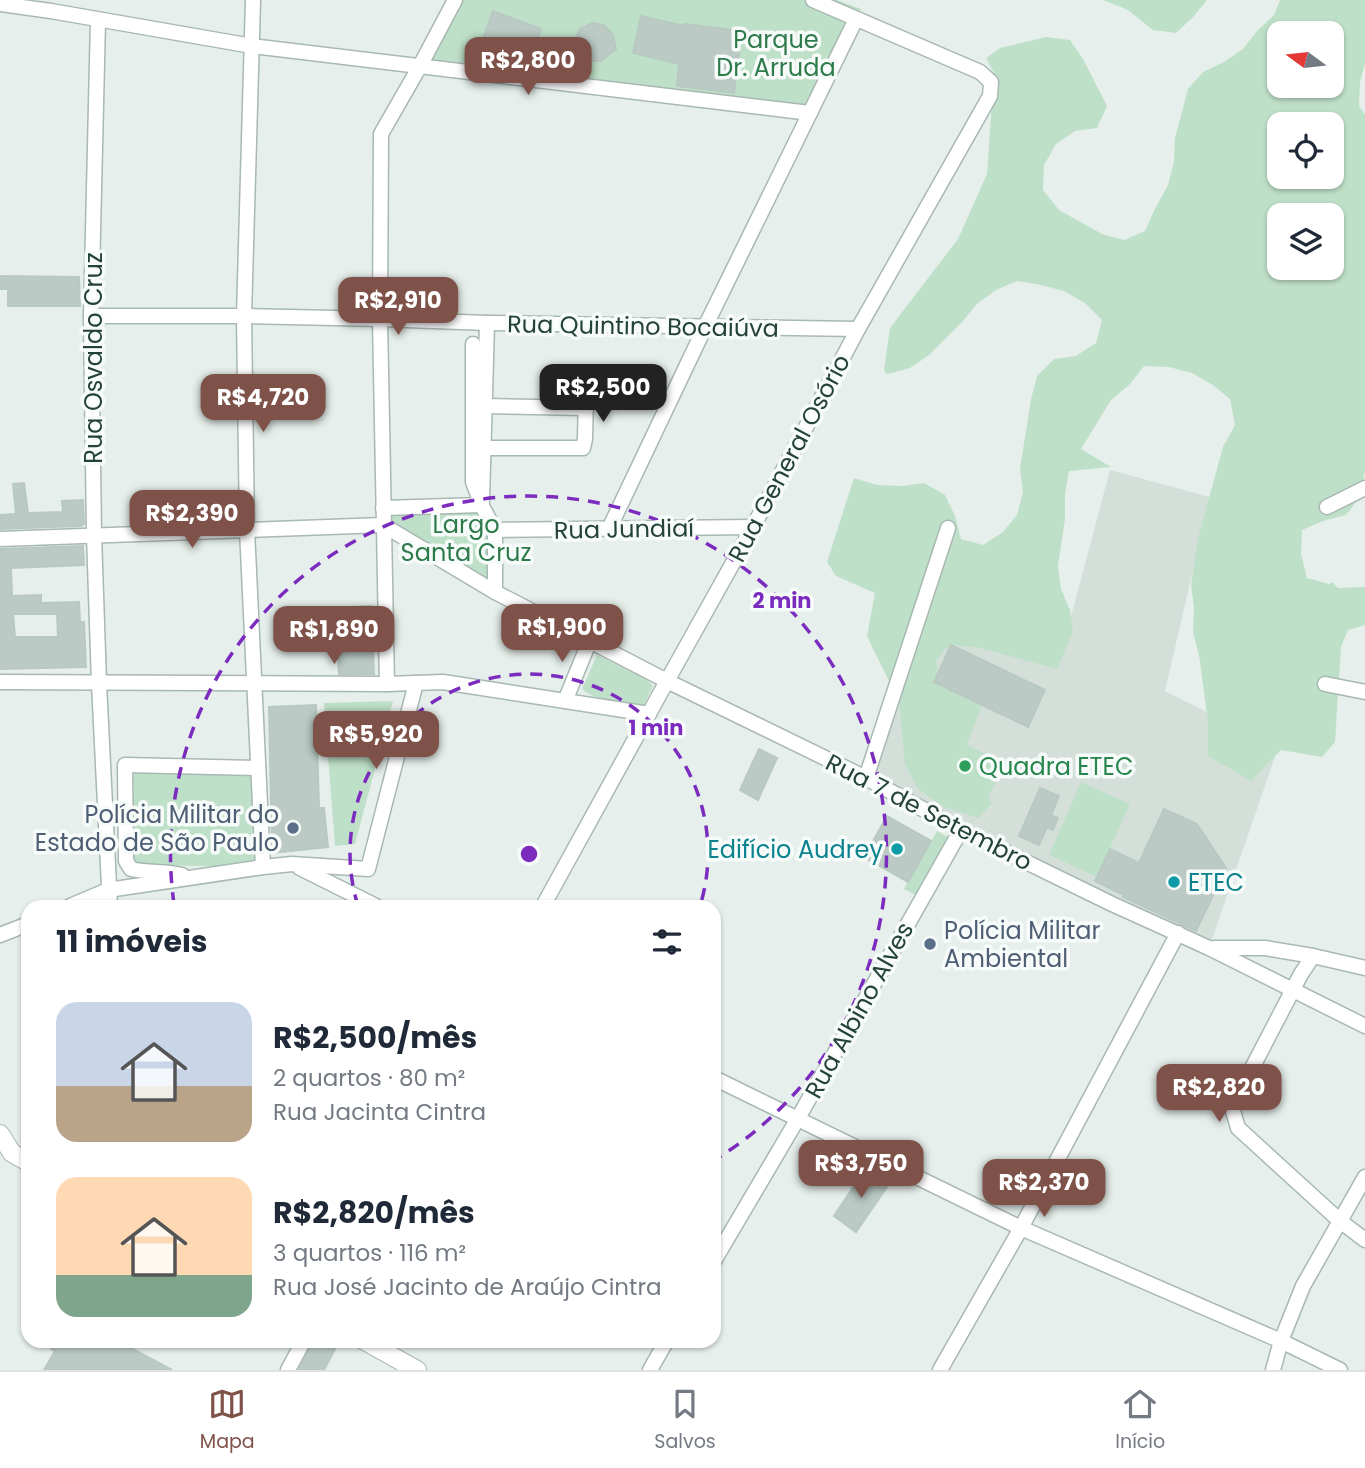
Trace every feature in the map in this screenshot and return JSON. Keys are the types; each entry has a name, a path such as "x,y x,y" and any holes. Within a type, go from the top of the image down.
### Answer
{"street":[{"path":"253,0 244,316 247,530 263,867"},
{"path":"387,684 380,319 381,134 455,0"},
{"path":"609,529 856,19 813,0"},
{"path":"0,4 52,6 97,20 252,46 810,113"},
{"name":"Rua General Osório","path":"546,900 753,527 858,329 990,96 991,82 979,72 856,19"},
{"name":"Rua Osvaldo Cruz","path":"97,20 91,316 94,535 109,900"},
{"name":"Rua Quintino Bocaiúva","path":"91,316 244,316 858,329"},
{"path":"482,505 487,323"},
{"path":"473,344 473,482 495,530 495,592"},
{"path":"484,448 583,448 586,401 485,406"},
{"path":"1327,507 1365,488"},
{"path":"383,508 482,505"},
{"path":"0,539 383,525 495,592"},
{"name":"Rua Jundiaí","path":"495,530 753,527"},
{"path":"866,778 948,528"},
{"name":"Rua 7 de Setembro","path":"495,592 667,681 866,778 961,830 1365,1026"},
{"path":"565,701 590,640"},
{"path":"0,682 443,682 649,714"},
{"path":"84,900 108,890 263,867 292,864 368,869 416,683"},
{"path":"1325,684 1365,692"},
{"path":"194,877 131,869 126,861 125,765 258,768"},
{"name":"Rua Albino Alves","path":"721,1249 961,830"},
{"path":"292,864 364,900"},
{"path":"0,935 21,927"},
{"path":"940,1370 1021,1228 1178,933"},
{"path":"1209,948 1265,948 1365,968"},
{"path":"1313,956 1292,990 1237,1097 1233,1111 1238,1128 1340,1221 1365,1240"},
{"path":"721,1081 1021,1228 1281,1341 1340,1370"},
{"path":"0,1134 12,1153 21,1158"},
{"path":"1273,1370 1281,1341 1303,1286 1365,1177"},
{"path":"288,1370 300,1348"},
{"path":"377,1348 416,1370"},
{"path":"650,1370 662,1348"}],"shaded area":[{"path":"1110,470 1210,497 1165,691 1278,748 1209,948 866,778 924,601 1057,669"}],"green space":[{"name":"Parque Dr. Arruda","path":"457,0 837,0 861,9 809,112 423,65"},
{"path":"1103,0 1207,0 1176,33 1153,30 1128,10"},
{"path":"1280,0 1365,0 1365,63 1360,82 1359,106 1365,115 1365,470 1360,497 1346,515 1302,530 1301,554 1307,578 1329,584 1332,582 1338,588 1365,587 1365,625 1348,630 1341,647 1335,742 1322,757 1281,750 1251,781 1208,756 1208,722 1199,655 1193,632 1191,585 1198,538 1223,447 1235,425 1230,399 1213,385 1192,373 1169,367 1144,366 1130,384 1111,400 1081,449 1111,467 1069,471 1058,566 1061,589 1070,610 1073,632 1057,669 980,648 952,645 945,649 936,661 938,672 973,691 982,705 967,745 1004,763 988,798 992,803 979,818 943,807 918,789 905,764 899,702 867,636 875,593 836,576 827,562 854,478 877,485 924,483 945,495 955,516 961,539 983,545 1003,532 1017,515 1023,492 1020,469 1037,376 1054,359 1076,356 1096,343 1102,320 1085,303 1064,291 1017,281 996,290 977,304 929,355 910,368 887,374 884,371 890,328 958,239 987,174 994,73 986,58 1000,48 1046,37 1070,40 1107,106 1097,128 1075,131 1056,144 1044,165 1043,190 1059,210 1102,234 1124,240 1145,231 1168,185 1174,162 1175,138 1188,89 1203,72 1243,49 1267,22 1267,98 1344,98 1344,21 1268,21 1274,15"},
{"name":"Largo Santa Cruz","path":"483,508 495,530 489,588 391,523 391,514"},
{"path":"597,655 646,679 653,686 644,705 611,701 593,696 582,689"},
{"path":"393,701 355,844 335,846 324,703"},
{"path":"134,765 258,768 263,867 140,865 132,858"},
{"path":"1081,782 1130,804 1097,877 1049,855"},
{"path":"937,831 952,840 920,897 904,889"}],"building":[{"path":"493,11 541,29 530,60 482,42"},
{"path":"641,16 684,26 742,31 734,93 677,86 679,64 633,53"},
{"path":"592,23 604,25 613,35 616,49 601,61 589,61 576,48 580,29"},
{"path":"0,276 79,277 80,306 8,306 8,289 0,289"},
{"path":"24,483 28,513 63,512 62,501 83,500 84,524 0,529 0,515 16,514 13,484"},
{"path":"83,546 84,565 11,568 12,596 41,595 41,603 79,602 80,622 84,622 86,667 0,669 0,549","holes":["13,614 57,614 58,637 15,637"]},
{"path":"371,606 374,674 339,674 335,608"},
{"path":"951,645 1045,690 1028,727 934,682"},
{"path":"316,705 319,808 324,808 328,847 272,853 269,707"},
{"path":"759,749 777,758 758,800 740,790"},
{"path":"1040,788 1059,796 1051,815 1058,818 1053,830 1047,827 1039,845 1019,836"},
{"name":"ETEC","path":"1164,809 1197,824 1226,868 1196,931 1095,881 1110,849 1139,863"},
{"name":"Edifício Audrey","path":"887,816 931,841 908,882 864,857"},
{"path":"866,1168 889,1184 856,1232 834,1216"},
{"path":"131,1348 172,1370 44,1370 55,1351 51,1349"},
{"path":"310,1348 335,1348 324,1370 299,1370"}],"place":[{"name":"Quadra ETEC","path":"965,766"},
{"name":"Polícia Militar do Estado de São Paulo","path":"293,828"},
{"name":"Edifício Audrey","path":"897,849"},
{"name":"ETEC","path":"1174,882"},
{"name":"Polícia Militar Ambiental","path":"930,944"}]}
